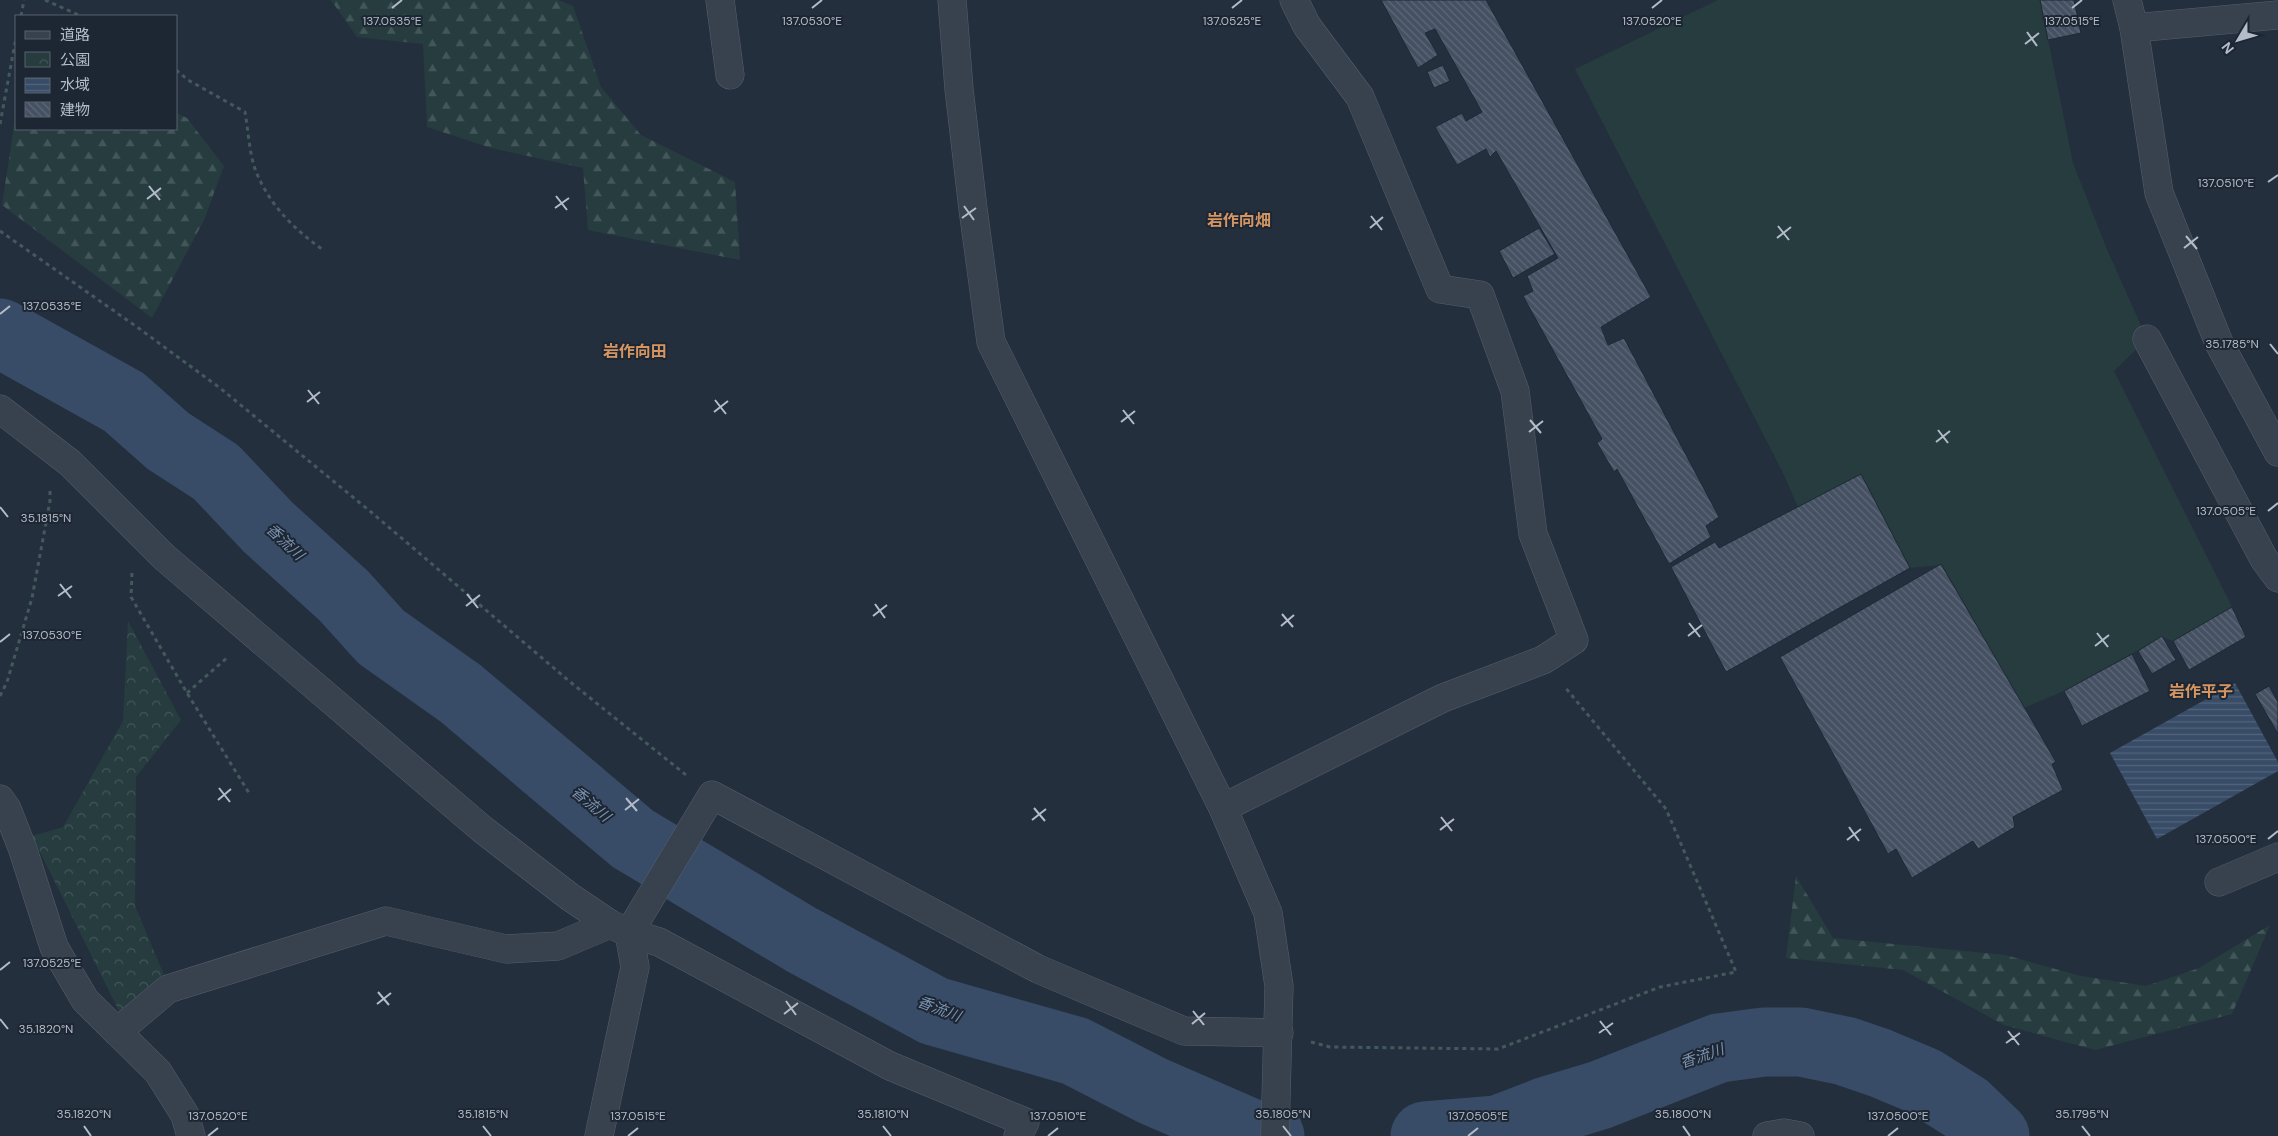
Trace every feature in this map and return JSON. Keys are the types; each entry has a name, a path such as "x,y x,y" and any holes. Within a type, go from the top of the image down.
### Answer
{"street":[{"path":"720,0 730,75"},
{"path":"952,0 959,89 991,342 1223,808 1268,913 1280,986 1275,1136"},
{"path":"1223,808 1443,698 1543,660 1574,640 1533,534 1515,391 1480,294 1440,289 1360,97 1308,26 1294,0"},
{"path":"2127,0 2134,28 2159,193 2219,343 2278,452"},
{"path":"2134,28 2278,14"},
{"path":"2147,339 2264,559 2278,578"},
{"path":"0,409 70,464 164,557 253,634 482,829 570,897 620,928 659,942 890,1066 1024,1122 1018,1136"},
{"path":"117,1032 168,989 386,921 506,949 558,946 620,928 712,795 1038,969 1184,1031 1279,1032"},
{"path":"0,799 7,809 23,850 54,947 85,1000 158,1072 185,1115 191,1136"},
{"path":"2219,882 2278,857"},
{"path":"599,1136 635,967 620,928"},
{"path":"1767,1136 1784,1133 1800,1136"}],"path":[{"path":"20,15 24,0"},
{"path":"45,0 79,15"},
{"path":"0,124 15,43"},
{"path":"178,72 188,80 245,112 254,164 264,191 300,234 322,249"},
{"path":"0,230 220,388 371,512 638,739 712,795"},
{"path":"0,696 7,682 32,598 50,501 50,448"},
{"path":"132,525 131,596 187,693 249,793"},
{"path":"187,693 253,634"},
{"path":"1279,1032 1330,1047 1498,1049 1660,987 1736,972 1666,809 1543,660"}],"green space":[{"path":"331,0 558,0 573,6 601,87 641,135 735,182 740,260 588,230 583,168 491,148 427,127 423,44 357,37"},
{"path":"1718,0 2040,0 2073,163 2106,247 2147,339 2114,371 2232,607 2173,641 2162,637 2064,691 2024,708 1942,565 1910,568 1861,475 1798,507 1782,471 1575,69"},
{"path":"178,114 187,118 224,166 204,220 152,318 2,205 15,119 15,130 178,130"},
{"path":"128,621 181,720 136,777 135,906 165,977 119,1011 32,836 63,827 123,721"},
{"path":"1796,876 1833,938 2005,955 2081,976 2146,986 2199,968 2270,925 2232,1014 2095,1050 2004,1025 1903,970 1786,958"}],"water":[{"path":"2235,683 2278,762 2278,771 2157,839 2110,753"}],"building":[{"path":"1381,0 1486,0 1651,297 1601,327 1608,345 1624,338 1719,517 1706,526 1711,537 1669,564 1617,469 1614,472 1597,443 1602,439 1523,296 1533,291 1527,276 1558,258 1496,151 1490,157 1486,149 1457,165 1435,127 1462,113 1466,121 1482,112 1435,29 1425,33 1438,55 1418,68"},
{"path":"2040,0 2074,0 2081,33 2048,40"},
{"path":"1443,65 1450,81 1434,88 1427,72"},
{"path":"1539,228 1555,254 1513,278 1499,251"},
{"path":"1861,474 1910,568 1726,672 1671,567 1715,542 1719,548"},
{"path":"1941,564 2056,762 2052,764 2063,790 2013,817 2015,827 1978,849 1973,841 1912,878 1896,849 1888,854 1780,657"},
{"path":"2232,607 2246,637 2189,670 2173,641"},
{"path":"2162,636 2176,660 2152,674 2138,651"},
{"path":"2132,654 2150,691 2082,726 2064,691"},
{"path":"2269,686 2278,702 2278,734 2255,694"}],"waterway":[{"name":"香流川","path":"0,333 124,402 168,441 216,472 268,527 344,596 381,637 460,693 633,839 802,940 934,1011 1075,1051 1153,1091 1252,1134 1270,1136"},
{"name":"香流川","path":"1425,1136 1498,1130 1547,1111 1600,1095 1719,1048 1764,1042 1801,1042 1845,1051 1880,1063 1923,1081 1966,1108 1995,1136"}],"district":[{"name":"岩作向畑","path":"1239,220"},
{"name":"岩作向田","path":"635,351"},
{"name":"岩作平子","path":"2201,691"}]}
